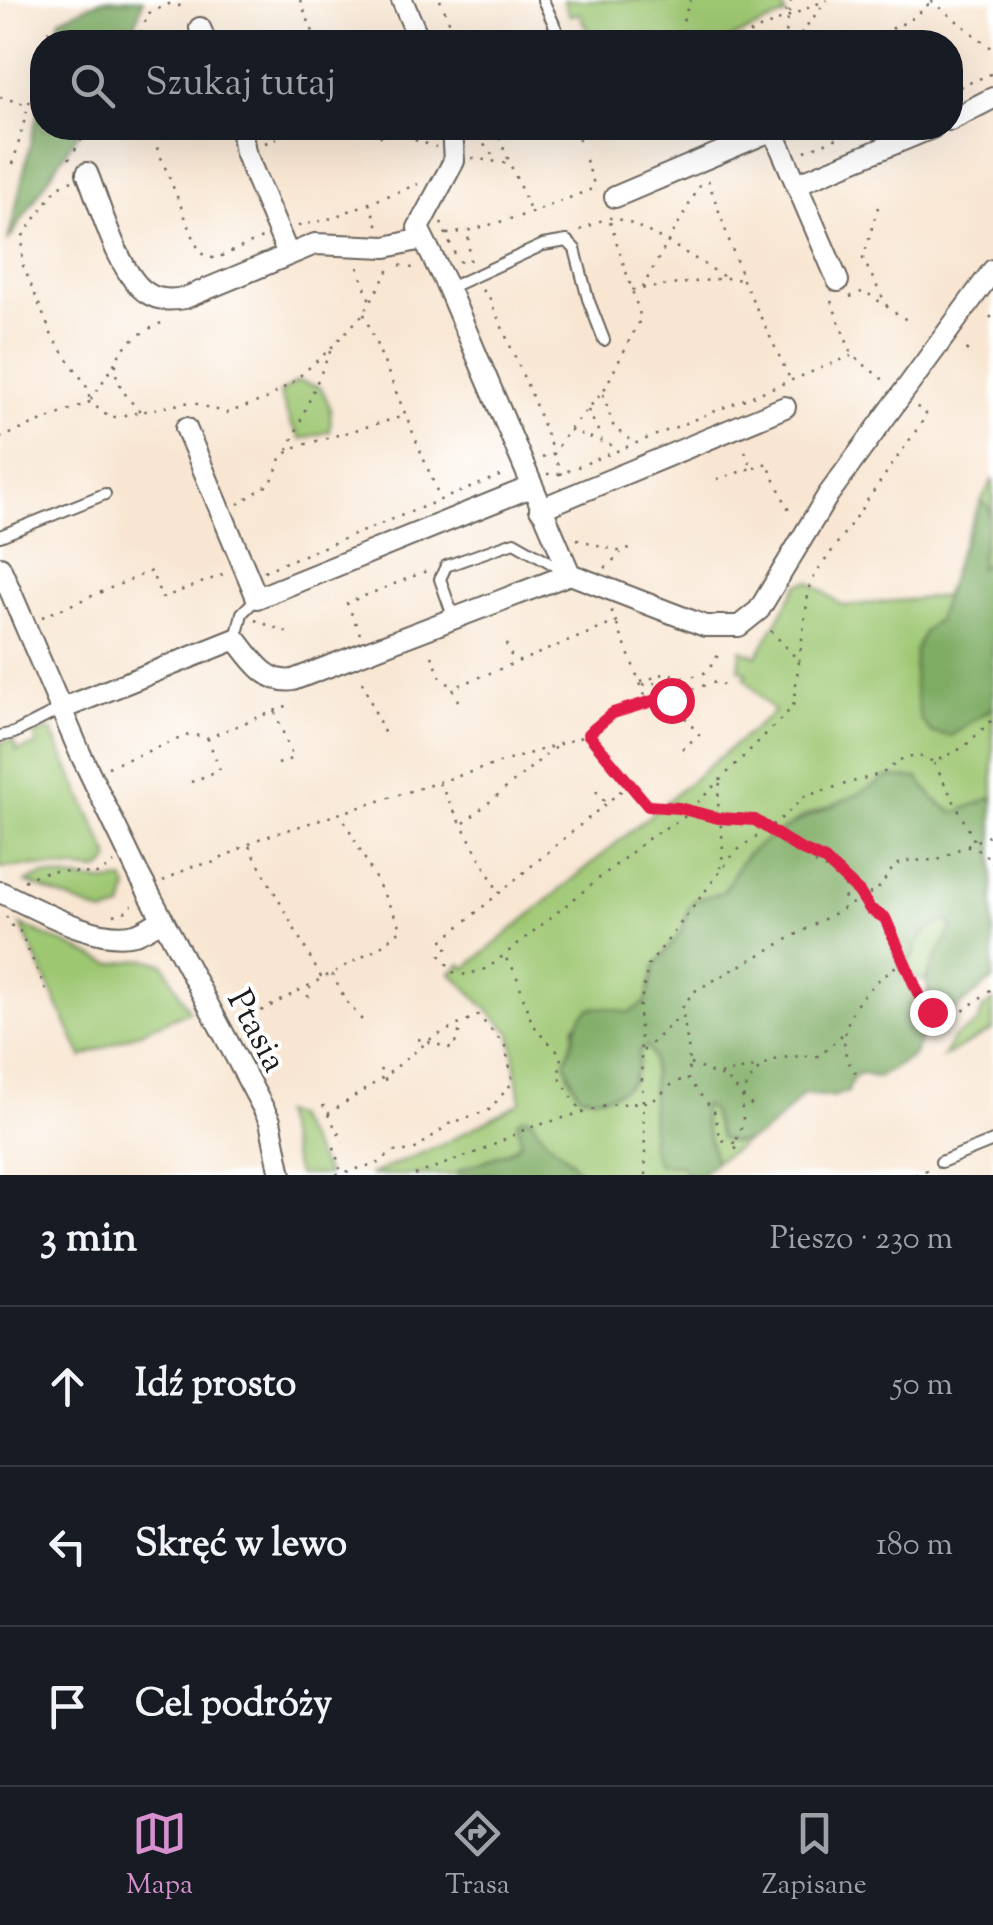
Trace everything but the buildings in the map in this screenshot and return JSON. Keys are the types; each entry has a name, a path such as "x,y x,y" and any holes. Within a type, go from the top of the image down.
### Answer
{"street":[{"path":"402,0 415,30"},
{"path":"963,113 993,98"},
{"path":"243,140 288,254"},
{"path":"453,140 454,161 427,192 418,228 448,288 570,574"},
{"path":"605,192 746,140"},
{"path":"777,140 838,280"},
{"path":"797,184 903,140"},
{"path":"82,175 128,274 152,296 163,300 186,298 315,244 386,247 422,240"},
{"path":"60,710 236,640 259,668 282,681 570,574 705,626 739,626 760,610 828,496 993,270"},
{"path":"540,509 784,407"},
{"path":"186,428 220,514 249,606 531,487"},
{"name":"Ptasia","path":"0,567 6,602 126,847 270,1121 282,1175"},
{"path":"0,892 72,924 112,936 135,934 163,919"}],"lane":[{"path":"543,0 557,30"},
{"path":"448,288 544,245 566,242 575,249 604,340"},
{"path":"0,536 105,494"},
{"path":"454,619 440,580 446,566 514,542 570,574"},
{"path":"236,640 249,606"},
{"path":"0,736 60,710"},
{"path":"941,1162 993,1141"}],"path":[{"path":"141,30 149,13 169,4 179,6 185,0"},
{"path":"300,0 312,30"},
{"path":"440,0 453,30"},
{"path":"682,30 691,0"},
{"path":"781,0 788,17"},
{"path":"786,30 791,0"},
{"path":"758,30 826,0"},
{"path":"803,30 826,0"},
{"path":"887,30 924,10 930,1 993,49"},
{"path":"49,30 50,26"},
{"path":"963,86 993,73"},
{"path":"0,97 30,106 13,164"},
{"path":"69,159 81,140"},
{"path":"153,140 196,246 207,257 223,258 271,234"},
{"path":"245,152 272,140"},
{"path":"415,140 442,149"},
{"path":"480,140 498,162"},
{"path":"446,234 531,213 500,140"},
{"path":"579,140 581,148"},
{"path":"786,160 834,140"},
{"path":"466,150 467,158 510,164"},
{"path":"586,160 605,192"},
{"path":"642,288 706,174 744,280 791,380"},
{"path":"82,175 57,188 22,236 22,263 52,336 86,385 90,402 110,418 190,402 227,414 239,411 293,382 333,344 364,312 393,263 420,270"},
{"path":"296,226 326,220 369,203 427,192 457,259 469,268 490,297 560,474 852,355"},
{"path":"369,203 374,214"},
{"path":"878,206 863,259 887,306"},
{"path":"586,228 609,218 668,242 726,278"},
{"path":"552,454 603,392 640,318 613,227"},
{"path":"468,231 470,256"},
{"path":"358,264 370,303"},
{"path":"632,290 726,278 744,280"},
{"path":"838,280 850,297 864,291 911,323"},
{"path":"364,312 440,499"},
{"path":"838,319 852,355 882,378"},
{"path":"0,438 90,402 134,335 168,320"},
{"path":"288,451 333,344"},
{"path":"117,360 115,370 124,395 141,412"},
{"path":"603,392 614,428 636,443"},
{"path":"588,409 603,440"},
{"path":"220,514 266,488 288,451 405,415"},
{"path":"440,955 453,972 466,975 505,958 653,835 691,811 793,707 814,574 926,415"},
{"path":"568,430 621,449"},
{"path":"744,447 752,468"},
{"path":"718,479 767,462 792,516"},
{"path":"33,621 151,571 162,598 240,574 511,471"},
{"path":"577,538 622,552"},
{"path":"600,571 632,548"},
{"path":"361,637 347,603 428,571"},
{"path":"249,606 292,634"},
{"path":"610,606 648,702"},
{"path":"452,688 616,622"},
{"path":"769,629 799,661"},
{"path":"506,644 514,664"},
{"path":"640,684 707,672 720,652"},
{"path":"432,656 440,676 458,701"},
{"path":"640,684 666,673 680,678"},
{"path":"688,678 686,693 691,702"},
{"path":"682,749 699,735 671,700 719,681 725,688"},
{"path":"362,682 386,738"},
{"path":"162,882 248,844 559,744 588,734 613,713 686,693"},
{"path":"107,768 192,734 207,738 294,703"},
{"path":"274,710 294,758 278,764"},
{"path":"934,762 964,747 993,719"},
{"path":"598,726 609,725"},
{"path":"588,734 648,806 755,820 820,867 838,872 870,909 885,918 919,995 945,1025 993,988"},
{"path":"191,782 220,770 207,738"},
{"path":"461,825 559,744"},
{"path":"646,1175 638,1010 648,966 736,852 805,796 883,774 903,758 917,755 934,762 974,840"},
{"path":"720,869 724,844 716,800 721,780"},
{"path":"438,782 499,893"},
{"path":"448,948 442,941 630,784"},
{"path":"596,791 606,803"},
{"path":"261,1011 377,949 402,930 340,813"},
{"path":"735,1144 720,1140 714,1111 688,1080 682,1008 693,992 874,892 903,861 938,860 993,834"},
{"path":"248,844 322,979"},
{"path":"966,846 982,851 993,864"},
{"path":"26,885 19,884 40,872 99,874 126,847"},
{"path":"186,870 190,878"},
{"path":"844,908 846,880"},
{"path":"859,892 874,892"},
{"path":"104,918 130,910 135,896"},
{"path":"0,914 19,929 47,992"},
{"path":"505,958 521,982 524,1006 534,1026 562,1055 559,1077 583,1114"},
{"path":"719,1075 764,1066 794,1054 820,1056 845,1032 864,996 896,970 901,958"},
{"path":"332,974 346,1002 367,1026"},
{"path":"308,997 312,994 309,986"},
{"path":"328,1114 384,1077 427,1042 478,1015 506,1046 513,1082 489,1110 449,1124 414,1150 392,1152 379,1163 334,1175"},
{"path":"643,1052 672,1020 682,1015"},
{"path":"418,1039 454,1048 462,1023"},
{"path":"845,1032 848,1064 856,1074"},
{"path":"688,1064 719,1075 757,1110"},
{"path":"736,1150 743,1122 742,1096 764,1066"},
{"path":"380,1068 387,1084"},
{"path":"415,1175 486,1149 528,1128 609,1106 644,1102 676,1082 688,1080"},
{"path":"323,1105 343,1142"},
{"path":"334,1147 341,1172"}],"green space":[{"path":"102,0 143,0 134,30 57,30 60,19"},
{"path":"563,0 779,0 786,15 751,30 587,30 579,13 570,16"},
{"path":"31,140 73,140 8,241"},
{"path":"297,381 320,387 330,408 330,431 301,439 290,423 280,393"},
{"path":"993,479 993,559 979,571 990,507 981,501"},
{"path":"981,501 990,507 979,569 993,559 993,707 951,736 932,733 920,719 914,684 915,651 924,631 937,620"},
{"path":"809,581 843,606 947,596 937,620 924,631 951,736 993,707 993,797 955,813 934,799 918,778 888,777 866,792 804,816 747,854 723,892 688,909 682,931 655,966 646,1002 628,1013 575,1024 568,1074 578,1094 600,1096 627,1086 633,1081 639,1051 647,1045 653,1058 651,1147 680,1164 689,1175 581,1175 556,1149 521,1142 512,1150 459,1171 458,1175 369,1175 441,1145 521,1102 511,1033 451,973 461,964 466,968 774,712 744,677 748,673 739,669 741,650 757,656 798,584"},
{"path":"51,730 111,860 99,871 34,866 0,868 0,743 13,740 17,751 37,745 34,734"},
{"path":"887,777 918,778 934,799 954,813 993,797 993,980 951,1013 936,1012 927,989 928,979 954,925 943,921 921,938 909,960 907,972 917,996 922,1036 913,1056 878,1078 860,1073 851,1081 848,1092 831,1097 804,1094 768,1130 747,1141 721,1139 710,1109 703,1105 715,1162 700,1175 689,1175 680,1165 658,1165 651,1147 653,1058 647,1046 639,1051 635,1075 622,1090 602,1096 578,1094 565,1062 582,1016 597,1007 628,1013 646,1002 655,966 682,931 694,900 723,892 741,861 782,830"},
{"path":"43,875 105,882 124,880 128,888 122,909 104,914 26,882"},
{"path":"943,921 954,924 924,982 907,972 911,955 923,936"},
{"path":"21,925 111,964 146,959 164,964 189,1011 82,1057"},
{"path":"993,1001 993,1030 943,1057 953,1038 978,1023 983,1008"},
{"path":"702,1105 710,1109 721,1139 733,1143 749,1140 715,1162"},
{"path":"281,1113 293,1116 328,1175 297,1175"},
{"path":"524,1117 532,1119 542,1135 581,1175 458,1175 458,1171 500,1156 521,1142 517,1121"}],"route":[{"path":"671,700 686,695 685,691 613,713 588,734 648,806 755,820 825,860 859,892 870,909 885,918 919,995 932,1012"}]}
